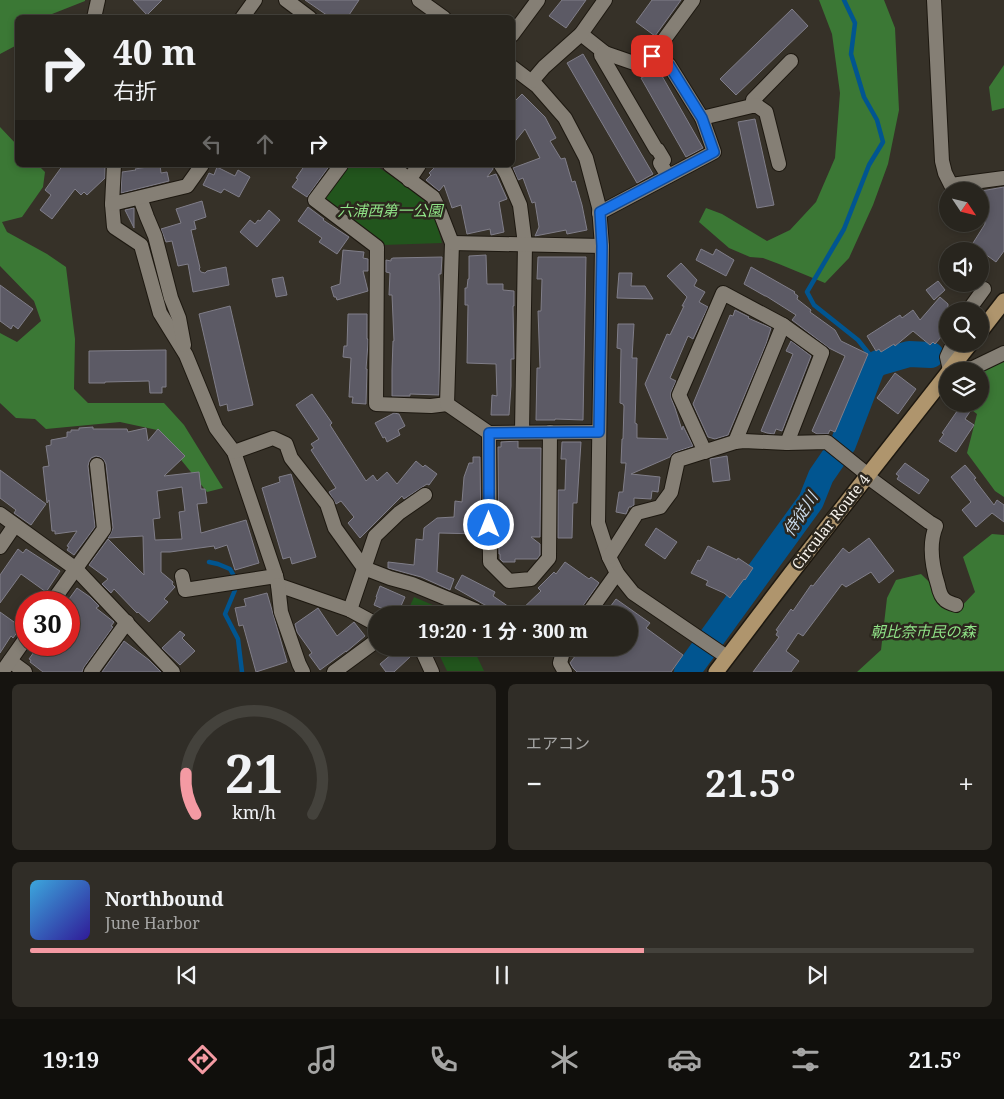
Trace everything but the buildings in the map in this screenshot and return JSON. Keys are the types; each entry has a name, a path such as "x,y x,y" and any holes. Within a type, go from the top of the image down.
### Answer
{"main road":[{"path":"989,320 1004,301"},
{"name":"Circular Route 4","path":"716,672 939,385"}],"street":[{"path":"95,15 98,0"},
{"path":"244,15 255,0"},
{"path":"286,0 306,15"},
{"path":"419,0 440,15"},
{"path":"515,31 538,0"},
{"path":"532,81 544,67 580,34 604,0"},
{"path":"580,34 605,53 634,63 652,56 693,0"},
{"path":"934,0 942,161 945,173 951,185 1004,178"},
{"path":"605,53 601,56 664,160 660,163 668,176"},
{"path":"600,212 714,152 702,118 669,65 652,56"},
{"path":"754,106 753,100 791,61"},
{"path":"515,69 532,81 565,118 586,158 600,212 602,246 598,523 609,557 617,573 633,593 727,657"},
{"path":"702,118 756,105 766,112 779,164"},
{"path":"114,167 112,204 114,227 141,245 160,313 186,354 216,428 234,452 277,580 281,612 303,672"},
{"path":"112,204 187,186 201,167"},
{"path":"340,167 315,200 377,247 376,404 431,406 447,404 489,433 599,432"},
{"path":"393,167 433,197 452,243 447,404"},
{"path":"410,180 418,167"},
{"path":"502,167 520,205 525,244 522,432"},
{"path":"140,198 155,236 171,298 179,318 186,354"},
{"path":"452,243 602,246"},
{"path":"705,452 679,395 723,293 783,325 822,353 787,443"},
{"path":"735,442 783,325"},
{"path":"986,362 1004,354"},
{"path":"489,433 490,562 509,581 531,579 549,558 550,432"},
{"path":"234,452 274,438 286,444 291,458 327,504 335,528 364,568 412,584 465,606"},
{"path":"609,557 637,513 660,507 671,492 678,460 735,442 827,442 872,480 936,526 932,535 933,569 939,590 945,601 956,605"},
{"path":"60,591 104,529 97,465"},
{"path":"350,610 375,536 399,513 425,495"},
{"path":"0,514 76,569 173,672"},
{"path":"0,547 15,525"},
{"path":"593,606 617,573"},
{"path":"182,576 185,590 277,580 350,610 368,620"},
{"path":"92,672 127,622"},
{"path":"334,672 368,647"},
{"path":"15,653 6,666 25,672"},
{"path":"425,656 432,672"},
{"path":"562,656 560,663 565,672"}],"green space":[{"path":"0,0 85,0 50,15 15,15 15,46 0,54"},
{"path":"819,0 884,0 895,28 899,110 888,164 873,205 849,258 825,283 763,258 750,257 729,248 699,222 706,208 722,214 767,241 790,230 816,202 835,158 840,93 832,34"},
{"path":"1004,65 1004,108 992,111 989,87"},
{"path":"0,127 15,143 15,167 40,167 45,172 43,187 22,217 2,222 7,232 66,267 75,339 74,389 88,403 164,403 184,425 223,488 207,492 157,430 120,422 46,429 35,419 16,418 0,403 0,333 17,342 41,321 34,301 0,266"},
{"name":"六浦西第一公園","path":"346,167 378,167 405,185 432,207 442,243 383,245 324,198"},
{"path":"984,354 1004,356 1004,497 995,491 967,453 977,414 974,412 989,412 989,362 976,362"},
{"name":"朝比奈市民の森","path":"992,534 1004,535 1004,671 857,672 881,650 887,598 896,580 921,574 958,610 975,592 963,557"},
{"path":"414,597 435,606 410,606"},
{"path":"440,656 477,656 484,671 447,671"}],"waterway":[{"path":"844,0 855,23 851,54 864,97 877,120 883,142 869,165 844,229 807,292 814,305 858,340 870,355 872,368"},
{"name":"侍従川","path":"687,672 811,501 821,476 843,444 872,368 878,363 909,354 931,355"},
{"path":"209,562 230,569 234,576 235,590 225,614 238,639 242,672"}],"route":[{"path":"489,525 489,433 599,432 602,246 600,212 714,152 702,118 669,65 652,56"}]}
